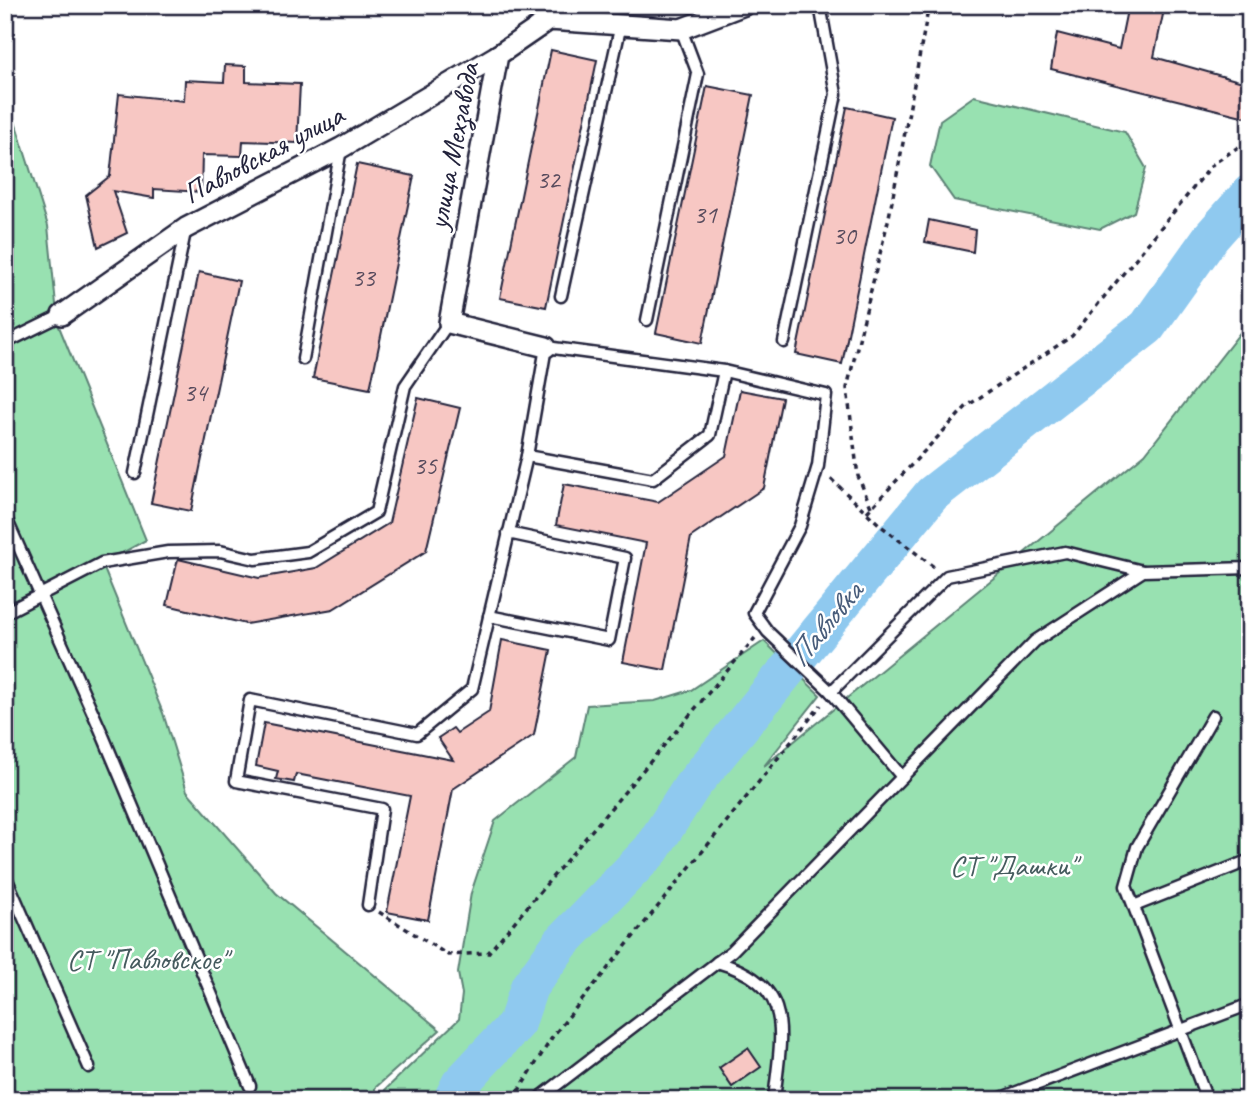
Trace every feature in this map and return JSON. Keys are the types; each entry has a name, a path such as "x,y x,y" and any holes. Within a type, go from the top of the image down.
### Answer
{"street":[{"name":"улица Мехзавода","path":"449,323 498,55 549,20 681,29 744,5"},
{"name":"Павловская улица","path":"62,315 186,228 341,148 498,55"},
{"path":"449,323 546,347"}],"lane":[{"path":"784,342 836,94 820,5"},
{"path":"561,296 621,24"},
{"path":"647,320 698,74 681,29"},
{"path":"303,359 341,148"},
{"path":"135,473 186,228"},
{"path":"5,343 62,315"},
{"path":"5,613 102,563 168,552 220,551 255,559 308,552 376,512 405,386 449,323"},
{"path":"368,905 382,809 236,781 250,699 417,734 472,690 527,456 546,347 724,371 826,395 818,466 800,526 754,613 766,629 831,692 902,777"},
{"path":"527,456 653,479 710,435 724,371"},
{"path":"5,516 101,731 250,1086"},
{"path":"489,616 609,640 625,558 508,533"},
{"path":"831,692 947,576 1065,552 1143,571 1250,568"},
{"path":"537,1100 732,951 1035,641 1143,571"},
{"path":"1207,1100 1126,886 1137,847 1213,716"},
{"path":"1134,906 1250,860"},
{"path":"5,875 89,1067"},
{"path":"717,962 756,979 771,993 780,1014 782,1034 774,1100"},
{"path":"996,1100 1250,1004"}],"path":[{"path":"871,507 858,476 847,388 889,217 929,5"},
{"path":"867,512 967,406 1072,336 1213,164 1250,139"},
{"path":"818,466 881,526 920,558"},
{"path":"368,905 448,955 488,953 766,629"},
{"path":"513,1100 553,1036 831,692"}],"green space":[{"name":"СТ \"Павловское\"","path":"5,90 48,226 58,324 146,540 102,564 163,713 187,791 276,893 440,1030 375,1088 375,1100 5,1100"},
{"path":"974,96 1125,132 1146,168 1134,212 1100,229 954,200 930,166 940,120"},
{"name":"СТ \"Дашки\"","path":"1250,320 1250,1100 384,1100 385,1090 459,1019 462,994 458,973 471,893 495,821 576,757 587,705 655,701 691,690 764,641 820,695 764,766 1145,454"}],"building":[{"path":"1128,5 1165,5 1154,57 1250,84 1250,118 1051,69 1057,33 1119,49"},
{"path":"551,50 597,60 546,307 500,298"},
{"path":"225,65 246,66 246,82 300,84 297,143 243,141 242,156 202,155 201,192 154,189 154,198 113,191 127,233 98,247 86,195 110,176 119,94 184,101 185,80 224,82"},
{"path":"707,86 753,95 702,343 656,333"},
{"path":"847,107 892,117 842,364 796,354"},
{"path":"357,164 414,176 370,389 313,378"},
{"path":"929,220 975,230 973,252 925,242"},
{"path":"199,272 239,281 191,511 151,503"},
{"path":"740,390 782,398 764,488 691,537 665,670 623,662 646,543 556,525 564,484 658,502 726,456"},
{"path":"418,398 460,408 426,551 333,609 246,624 167,605 178,559 259,578 316,568 389,523"},
{"path":"502,640 551,650 534,735 453,789 428,920 387,912 410,796 296,774 294,782 276,779 278,771 256,766 264,723 453,760 438,738 453,728 457,733 489,712"},
{"path":"748,1048 761,1067 732,1087 719,1068"}],"waterway":[{"name":"Павловка","path":"452,1100 460,1084 517,1023 529,987 561,943 651,850 692,786 932,494 1147,327 1211,237 1250,193"}]}
